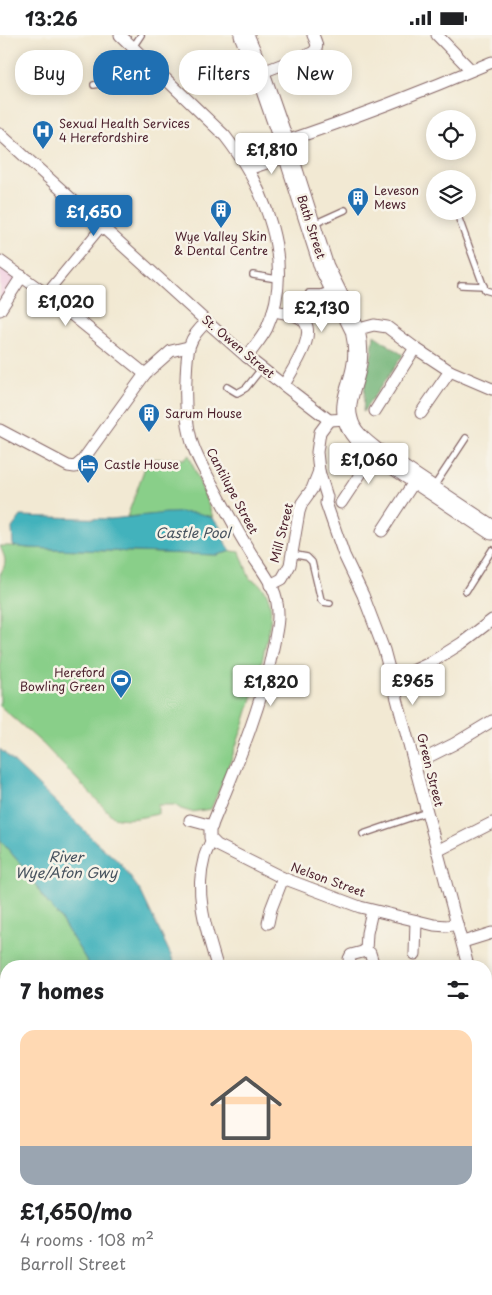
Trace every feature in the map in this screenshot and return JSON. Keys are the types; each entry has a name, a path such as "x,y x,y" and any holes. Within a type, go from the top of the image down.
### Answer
{"highway":[{"name":"Bath Street","path":"244,35 250,50"},
{"name":"Bath Street","path":"268,95 324,267 355,330 358,340 358,360 348,401 338,420"},
{"name":"St. Owen Street","path":"338,420 375,452 492,530"}],"street":[{"path":"120,35 225,136 238,152 248,169 270,219 278,257 273,311 262,336 247,357"},
{"path":"268,70 316,50 318,45 313,35"},
{"path":"437,35 471,70"},
{"path":"248,169 324,129 471,70 490,67"},
{"name":"St. Owen Street","path":"0,134 247,357 284,385 338,420"},
{"path":"46,294 102,226"},
{"path":"0,261 46,294 145,375"},
{"path":"0,310 22,276"},
{"path":"273,311 297,316 307,325 308,331 308,338 284,385"},
{"name":"Cantilupe Street","path":"207,322 198,329 188,347 186,357 185,395 191,442 235,528 270,585"},
{"path":"355,330 382,325 450,371 492,389"},
{"path":"0,430 68,466 75,467 82,461 145,375 171,351 188,347"},
{"path":"375,411 415,348"},
{"path":"421,413 450,371"},
{"name":"Mill Street","path":"270,585 282,579 290,565 299,512 312,489 318,471 318,439 320,432 338,420"},
{"path":"341,503 375,452"},
{"name":"Green Street","path":"318,471 327,497 326,503 344,555 380,636 466,960"},
{"path":"382,531 416,479"},
{"path":"305,500 317,497 326,503"},
{"path":"215,960 202,914 201,895 204,860 211,841 209,834 256,710 269,669 278,611 277,601 270,585"},
{"path":"393,680 430,663 462,643 492,620"},
{"path":"414,764 454,744 492,721"},
{"path":"190,819 212,826"},
{"path":"437,851 492,823"},
{"name":"Nelson Street","path":"211,841 283,878 372,911 447,926 457,923"},
{"path":"268,923 271,909 283,878"},
{"path":"366,951 367,933 372,911"},
{"path":"415,954 416,921"},
{"path":"462,942 492,933"},
{"path":"349,960 351,955 366,951"},
{"path":"366,951 370,953 372,960"}],"lane":[{"path":"134,48 141,35"},
{"path":"310,225 345,210"},
{"path":"459,220 485,290 492,292"},
{"path":"254,275 277,279"},
{"path":"461,285 484,286"},
{"path":"309,293 321,293 334,289"},
{"path":"227,387 237,393 242,391 262,368"},
{"path":"432,490 466,438"},
{"path":"466,591 492,550"},
{"path":"291,553 307,557 312,562 321,599 323,602 330,603"},
{"path":"363,834 427,812"}],"shaded area":[{"path":"0,266 18,278 0,305"}],"green space":[{"path":"374,335 403,355 363,412 365,381"},
{"path":"189,455 213,517 181,513 127,517 148,459 184,459"},
{"path":"0,546 217,555 232,551 240,552 250,579 257,582 268,596 271,609 270,619 251,703 236,747 211,809 191,812 175,805 158,805 158,814 130,819 113,817 43,744 0,706 0,574 5,560"},
{"path":"0,840 30,875 42,896 60,918 86,960 0,960"}],"water":[{"name":"Castle Pool","path":"166,513 198,513 213,518 222,531 226,544 232,551 217,555 13,546 12,528 21,516 111,519"},
{"name":"River Wye/Afon Gwy","path":"0,749 120,863 141,892 173,960 86,960 60,918 42,896 30,875 0,840"}],"place":[{"name":"Sexual Health Services 4 Herefordshire","path":"43,150"},
{"name":"Leveson Mews","path":"358,217"},
{"name":"Wye Valley Skin & Dental Centre","path":"221,229"},
{"name":"Sarum House","path":"149,433"},
{"name":"Castle House","path":"88,484"},
{"name":"Hereford Bowling Green","path":"121,699"}]}
